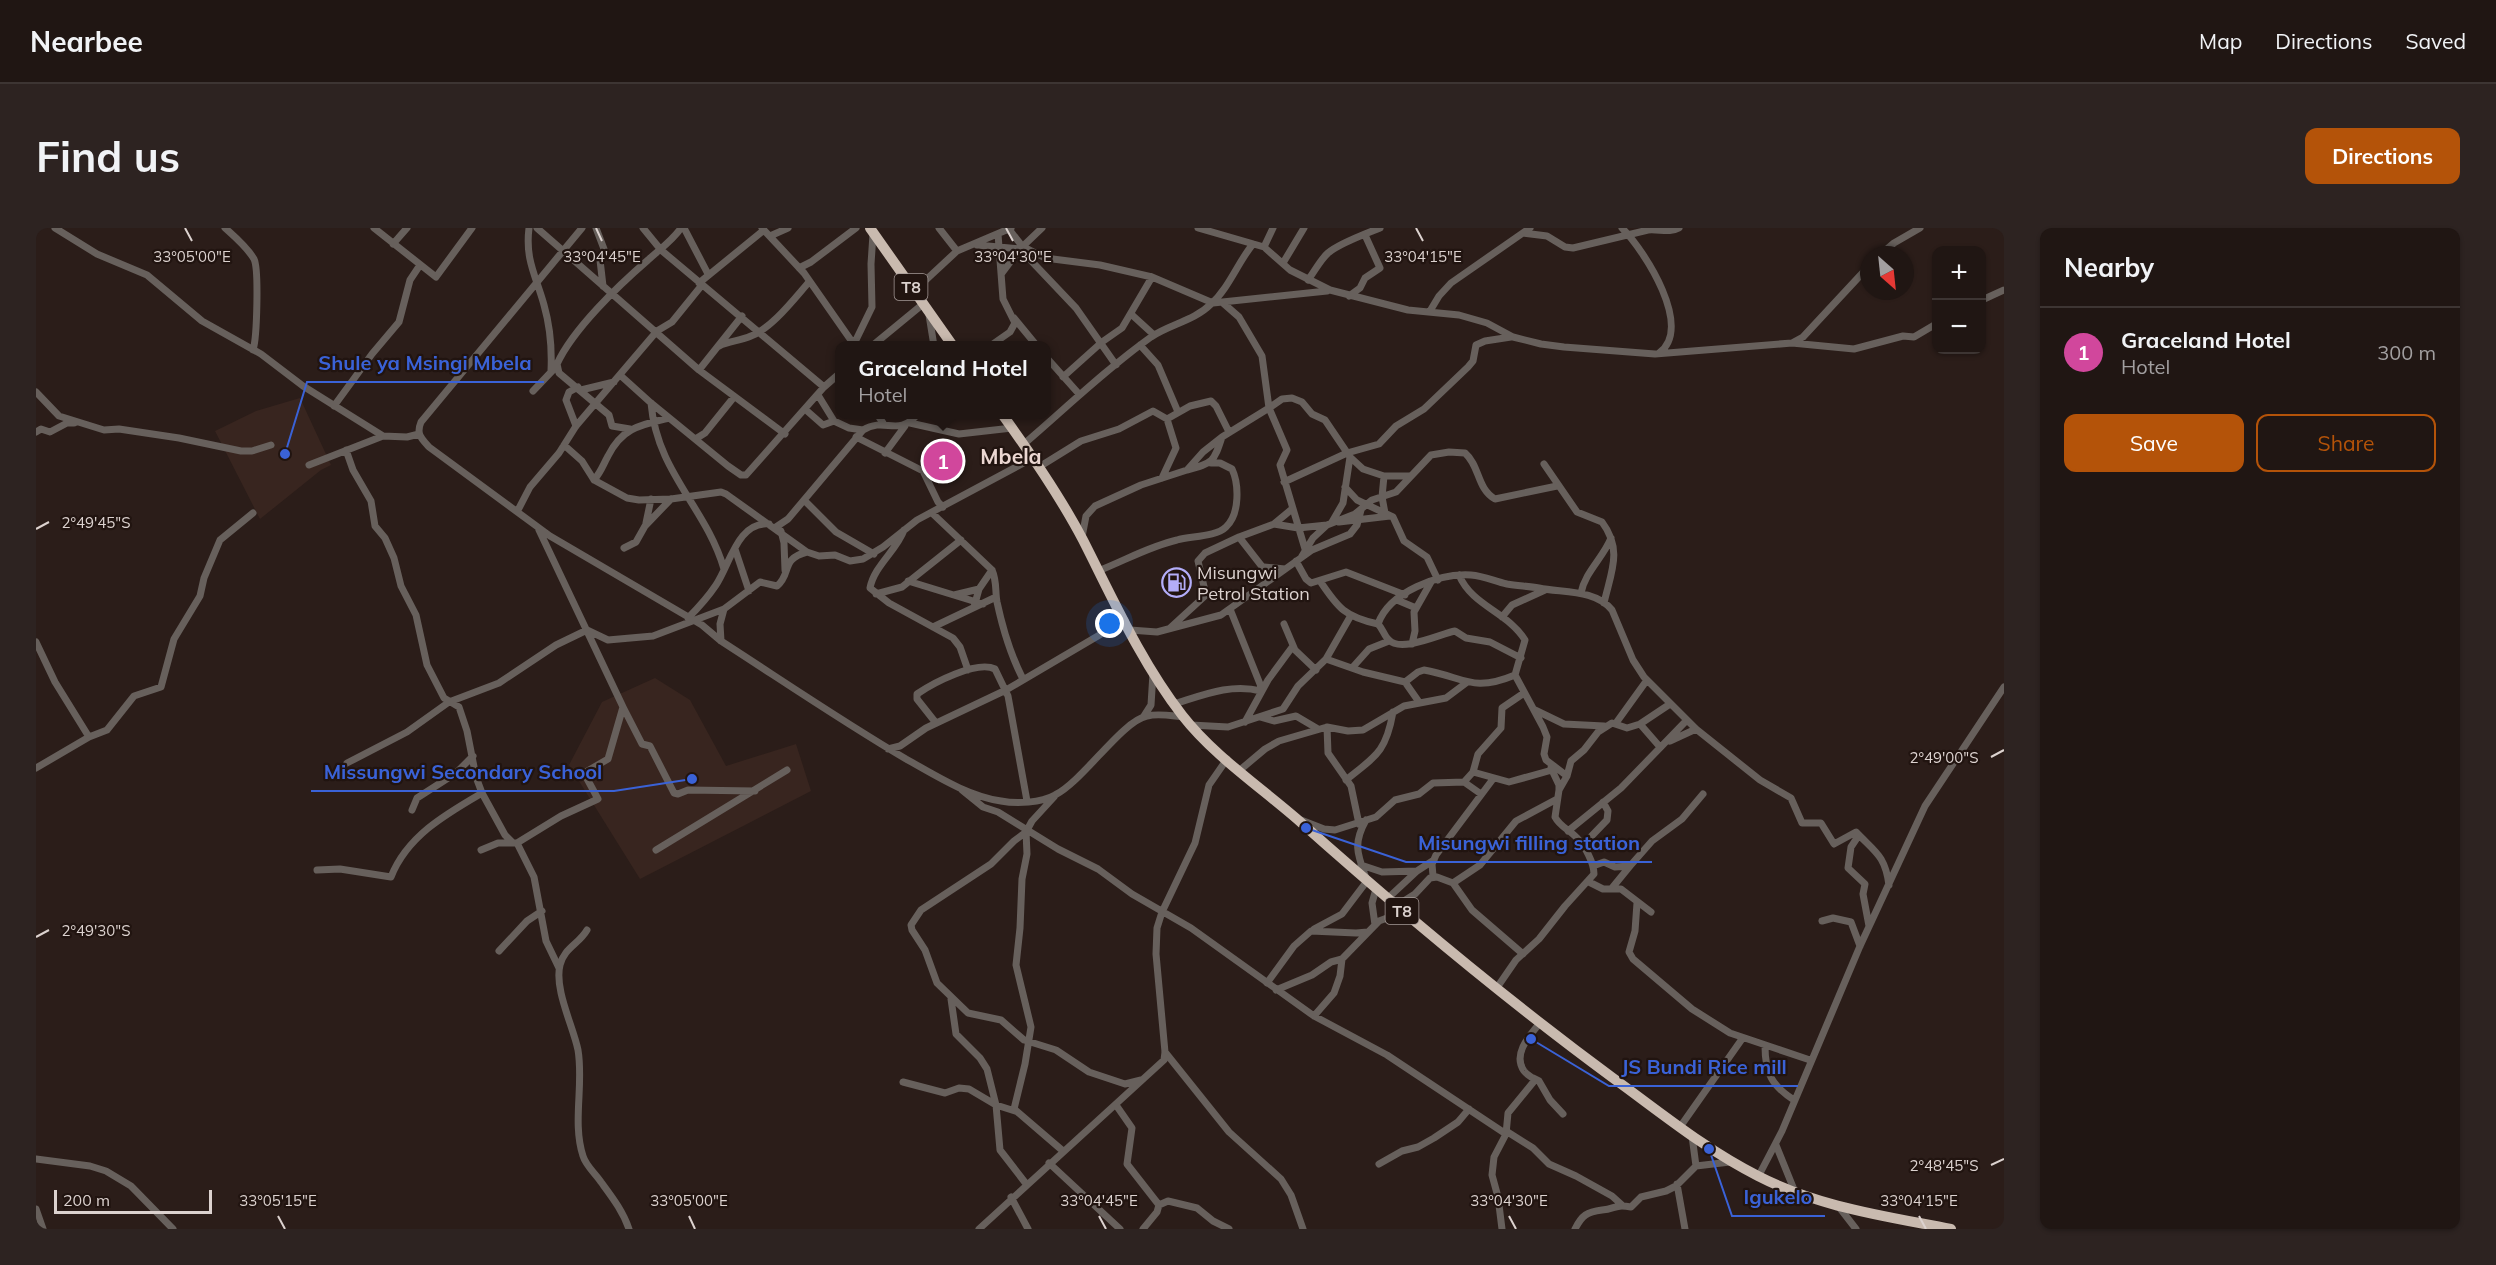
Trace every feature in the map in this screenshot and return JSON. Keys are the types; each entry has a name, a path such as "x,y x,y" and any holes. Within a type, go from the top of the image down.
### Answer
{"highway":[{"name":"T8","path":"871,231 950,341"},
{"name":"T8","path":"1006,419 1036,462 1082,537 1098,572 1153,671 1187,721 1239,770 1387,899 1540,1023 1680,1127 1732,1162 1758,1177 1839,1208 1951,1229"}],"street":[{"path":"55,228 97,254 147,275 167,290 188,312 253,350 303,386 383,436"},
{"path":"225,228 243,245 256,264 257,338 253,350"},
{"path":"374,228 436,277 472,228"},
{"path":"393,244 407,228"},
{"path":"530,228 527,253 546,315 554,369 609,415 612,426 630,429"},
{"path":"537,228 699,369 785,434"},
{"path":"582,228 429,410 417,430 429,447 538,527 691,620 888,748 959,787 993,799 1014,802 1055,795"},
{"path":"596,228 604,249 600,260 603,286"},
{"path":"642,228 661,250 824,387"},
{"path":"533,391 554,369 561,356 611,294 683,228 708,274"},
{"path":"517,512 530,487 564,445 576,426 657,331 672,322 708,274 765,231 788,228"},
{"path":"802,270 856,228"},
{"path":"939,228 957,251"},
{"path":"914,291 957,251 977,245 1009,228 1021,248 1065,295 1102,342 1116,364"},
{"path":"1001,275 1021,248 1042,228"},
{"path":"1198,228 1264,247 1290,270 1330,290 1408,310 1459,315 1487,323 1513,337 1564,348 1659,354 1792,343 1854,349 1903,336 1914,337 1932,326"},
{"path":"1264,247 1273,228"},
{"path":"1283,262 1304,228"},
{"path":"1308,280 1329,252 1344,242 1380,228"},
{"path":"1430,311 1439,296 1451,283 1530,228"},
{"path":"1622,228 1650,262 1671,319 1669,343 1659,354"},
{"path":"1523,233 1547,236 1565,247 1573,248 1658,228 1671,231 1679,228"},
{"path":"1890,246 1920,228"},
{"path":"765,231 802,270 851,341"},
{"path":"856,341 872,307 871,231"},
{"path":"998,234 1003,299 1014,318 1034,341"},
{"path":"1349,296 1360,288 1365,278 1380,268 1365,235"},
{"path":"1024,444 1079,393 1140,345 1154,335 1195,316 1213,303 1253,244"},
{"path":"977,245 1021,248 1045,258 1100,265 1152,277 1213,303 1330,290"},
{"path":"334,406 399,322 410,280 420,265"},
{"path":"1792,343 1803,337 1860,276"},
{"path":"1063,377 1102,342 1122,328 1152,277"},
{"path":"719,346 751,336 759,331 809,282"},
{"path":"1986,298 2004,290"},
{"path":"1223,303 1239,317 1262,356 1269,408 1287,450 1280,465 1298,528 1301,555 1309,582 1320,581 1346,572 1405,594"},
{"path":"878,341 926,308 933,341"},
{"path":"1131,314 1154,335"},
{"path":"699,369 742,316"},
{"path":"996,341 1010,332 1015,323 1014,318"},
{"path":"751,336 766,337"},
{"path":"1284,482 1380,444 1396,426 1424,409 1471,365 1476,345 1494,339 1513,337"},
{"path":"1140,345 1158,365 1178,412"},
{"path":"1051,362 1079,393"},
{"path":"620,375 669,418 741,475 746,475 835,377"},
{"path":"576,426 566,400 569,392 614,382"},
{"path":"36,392 59,416 85,422 104,430 120,429 179,438 241,451 252,451 271,445"},
{"path":"818,395 834,421 849,428 863,430"},
{"path":"587,396 600,398"},
{"path":"697,438 705,433 734,397"},
{"path":"1187,470 1203,452 1229,432 1262,414 1282,399 1292,398 1302,402 1312,414 1325,420 1348,455 1363,469 1384,476 1409,477"},
{"path":"1167,419 1190,406 1214,402 1229,432"},
{"path":"651,403 652,423 666,463 715,542 724,570"},
{"path":"806,410 823,425 834,421"},
{"path":"564,445 582,461 594,480 627,498 688,498 721,492 807,552 819,556 835,555 854,562 874,554 904,529 943,507 1081,441 1119,429 1153,411 1157,411 1167,419 1176,448 1162,478"},
{"path":"594,480 601,472 620,436 630,429 669,418"},
{"path":"880,419 883,423 894,428 908,424 959,434 1012,428"},
{"path":"885,453 913,419"},
{"path":"36,432 41,429 50,432 67,423 85,422"},
{"path":"777,529 863,430 870,425 883,423"},
{"path":"703,444 705,433"},
{"path":"309,465 383,436 406,437 419,434"},
{"path":"856,437 923,471 937,500 943,507"},
{"path":"1211,463 1215,459 1222,437"},
{"path":"346,450 353,470 371,501 375,526 385,538 394,558 400,586 416,615 427,665 444,698 459,707 482,793 505,835 515,843 534,877 546,941 559,968 563,999 578,1053 580,1078 578,1129 583,1158 620,1208 629,1229"},
{"path":"1301,555 1350,534 1366,503 1396,492 1431,455 1461,452 1469,457 1484,488 1495,499 1557,486"},
{"path":"888,748 900,746 936,723 1006,690 1128,625 1149,633 1209,619 1230,609 1285,569 1330,524 1341,509 1348,455"},
{"path":"1082,537 1086,516 1095,506 1162,478 1211,463 1227,465 1232,469 1236,478 1238,498 1226,527 1217,532 1167,543 1098,572"},
{"path":"1544,464 1576,512 1602,522 1611,538 1615,549 1614,564 1604,603"},
{"path":"1384,476 1382,497 1388,514 1400,529 1404,541 1427,557 1434,581 1416,608 1412,644"},
{"path":"1344,486 1357,500 1388,514"},
{"path":"645,526 651,499"},
{"path":"624,548 636,542 645,526 671,499"},
{"path":"804,500 843,537 874,554"},
{"path":"1170,628 1206,595 1199,571 1198,561 1201,557 1239,537 1274,524 1292,509"},
{"path":"1330,524 1361,510"},
{"path":"36,768 89,736 107,730 134,696 161,687 174,639 200,596 204,578 220,540 253,513"},
{"path":"932,513 992,570 1006,639 1023,680"},
{"path":"1274,524 1298,528 1388,514"},
{"path":"588,630 608,640 653,636 724,609 763,581 777,586 783,580 785,570 784,543 777,529 757,524 752,527 735,549 716,586 691,620"},
{"path":"538,527 623,707 642,744 650,746 674,793 678,794 688,790 754,791"},
{"path":"904,529 898,544 870,588 876,594 957,643 968,670"},
{"path":"1239,537 1252,557 1264,567 1271,578"},
{"path":"1581,593 1583,581 1611,538"},
{"path":"876,594 896,590 961,540"},
{"path":"785,570 794,557 798,545"},
{"path":"735,549 749,591"},
{"path":"794,557 807,552"},
{"path":"1264,567 1285,569"},
{"path":"974,606 979,589 992,570"},
{"path":"1459,575 1468,592 1502,617 1525,639 1515,675 1546,734 1544,758 1559,785 1556,817 1568,831 1577,837 1593,866 1594,874 1539,939 1509,969 1496,989"},
{"path":"1378,624 1384,610 1405,594 1434,581 1459,575 1478,576 1507,584 1581,593 1604,603 1612,610 1633,660 1647,680 1686,721 1760,780 1791,798 1802,823 1821,823 1834,844 1854,831 1859,835 1883,859 1889,885"},
{"path":"908,581 954,595 974,606"},
{"path":"1320,581 1337,606 1350,617 1378,624 1389,641 1395,644 1412,644 1455,632 1466,638 1485,640 1521,658"},
{"path":"954,595 979,589"},
{"path":"1502,617 1512,605 1548,589"},
{"path":"933,627 996,597"},
{"path":"1397,600 1416,608"},
{"path":"721,641 720,624 724,609"},
{"path":"1230,609 1262,690"},
{"path":"1144,716 1157,714 1218,728 1245,722 1283,709 1298,686 1326,659 1350,617"},
{"path":"1284,624 1293,646 1316,670"},
{"path":"347,763 407,732 449,702 499,683 556,645 588,630"},
{"path":"1352,668 1369,648 1389,641"},
{"path":"36,642 55,682 89,736"},
{"path":"1245,722 1262,690 1293,646"},
{"path":"1326,659 1406,682 1419,702"},
{"path":"936,723 917,699 917,694 935,682 968,670 991,667 998,674 1006,690 1027,801"},
{"path":"1406,682 1424,670 1466,683 1494,683 1515,675"},
{"path":"1143,1080 1120,1083 1089,1072 1056,1050 1020,1037 1007,1023 988,1016 972,1015 951,999 937,983 927,956 911,925 921,910 991,864 1027,831 1055,795 1097,760 1122,733 1144,716 1151,705 1153,671"},
{"path":"1616,723 1647,680"},
{"path":"1239,770 1274,743 1327,727 1348,731 1362,730 1404,706 1446,698 1466,683"},
{"path":"1174,704 1229,688 1245,687 1262,690"},
{"path":"1758,1177 1776,1145 1860,946 1925,806 2004,687"},
{"path":"1464,782 1473,772 1478,754 1501,728 1502,708 1524,693"},
{"path":"1532,709 1564,724 1604,726 1616,723 1627,728 1640,724 1670,704"},
{"path":"481,850 498,843 515,843 561,816 598,799 584,773 608,759 623,707"},
{"path":"1346,780 1382,750 1394,712"},
{"path":"1260,717 1274,721 1296,716 1318,729"},
{"path":"1568,831 1630,780 1686,721"},
{"path":"1640,724 1662,745"},
{"path":"1559,790 1573,758 1584,750 1604,726"},
{"path":"1267,983 1294,946 1307,933 1342,914 1367,881 1356,842 1363,821 1354,795 1328,753 1327,727"},
{"path":"1662,745 1696,729"},
{"path":"412,810 417,798 456,773 473,756"},
{"path":"978,1229 1159,1066 1165,1052 1156,949 1157,928 1162,912 1195,843 1209,785 1227,759"},
{"path":"1473,772 1509,782 1550,767 1567,776"},
{"path":"656,850 787,770"},
{"path":"1387,899 1417,871 1434,860 1492,779"},
{"path":"1294,816 1330,830 1376,817 1395,800 1419,794 1431,784 1464,782 1481,795"},
{"path":"959,787 983,807 998,812 1027,831 1098,869 1132,894 1225,950 1314,1016 1387,1055 1506,1133 1533,1148 1549,1164 1580,1178 1612,1196 1622,1205"},
{"path":"317,870 340,868 391,877 405,851 429,826 482,793"},
{"path":"1612,888 1652,841 1682,819 1703,794"},
{"path":"993,799 1006,817"},
{"path":"1453,883 1480,865 1516,821 1557,799"},
{"path":"1582,846 1607,820 1608,811 1603,802"},
{"path":"1015,1111 1031,1020 1016,965 1022,879 1027,854 1027,831"},
{"path":"1859,835 1851,847 1848,868 1865,884 1863,894 1869,927"},
{"path":"1276,990 1312,975 1331,962 1342,959 1375,924 1400,909 1433,876 1434,860"},
{"path":"1593,866 1604,862 1615,867 1630,866"},
{"path":"1361,865 1382,872 1417,871"},
{"path":"1615,867 1617,881"},
{"path":"1433,876 1453,883 1472,910 1523,954"},
{"path":"1589,882 1603,889 1621,889 1651,912"},
{"path":"1375,924 1372,903 1376,889"},
{"path":"1412,897 1413,920"},
{"path":"1637,903 1635,931 1629,952 1631,956 1692,1009 1742,1039 1810,1060"},
{"path":"499,951 527,921 542,911"},
{"path":"1822,921 1833,918 1851,922 1860,946"},
{"path":"1334,920 1344,932"},
{"path":"1314,929 1369,932"},
{"path":"559,968 569,947 582,939 587,930"},
{"path":"1314,1016 1334,993 1340,976 1342,959"},
{"path":"951,999 957,1034 984,1064 996,1106 998,1146 1027,1185"},
{"path":"1540,1023 1527,1041 1521,1056 1523,1070 1539,1081 1550,1100 1563,1114"},
{"path":"1680,1127 1742,1039"},
{"path":"1765,1046 1766,1068 1772,1080 1781,1091 1794,1100"},
{"path":"1165,1052 1229,1132 1281,1179 1291,1195 1303,1229"},
{"path":"1502,1229 1492,1168 1496,1150 1506,1133 1508,1113 1534,1083 1533,1078"},
{"path":"903,1082 945,1093 965,1088 996,1106 1015,1111 1063,1151"},
{"path":"1116,1105 1132,1128 1127,1164 1159,1205"},
{"path":"1379,1164 1402,1151 1418,1147 1434,1138 1458,1122 1469,1109"},
{"path":"1692,1135 1696,1166"},
{"path":"1776,1145 1796,1193"},
{"path":"36,1159 90,1166 106,1171 131,1186 173,1229"},
{"path":"1575,1229 1581,1218 1589,1212 1622,1205 1631,1207 1641,1197 1666,1191 1696,1166 1732,1162"},
{"path":"1049,1163 1120,1229"},
{"path":"1677,1184 1685,1229"},
{"path":"1011,1197 1028,1229"},
{"path":"1143,1229 1159,1205 1168,1201 1197,1208 1229,1229"},
{"path":"1839,1208 1856,1229"},
{"path":"36,1209 43,1229"}],"shaded area":[{"path":"300,398 331,465 321,470 260,519 215,431 256,411"},
{"path":"655,678 690,700 726,766 796,744 811,791 640,879 569,765 602,702"}],"place":[{"name":"Shule ya Msingi Mbela","path":"285,454"},
{"name":"Graceland Hotel","path":"943,461"},
{"name":"Misungwi Petrol Station","path":"1176,583"},
{"name":"Missungwi Secondary School","path":"692,779"},
{"name":"Misungwi filling station","path":"1306,828"},
{"name":"JS Bundi Rice mill","path":"1531,1039"},
{"name":"Igukelo","path":"1709,1149"}],"district":[{"name":"Mbela","path":"1011,457"}]}
